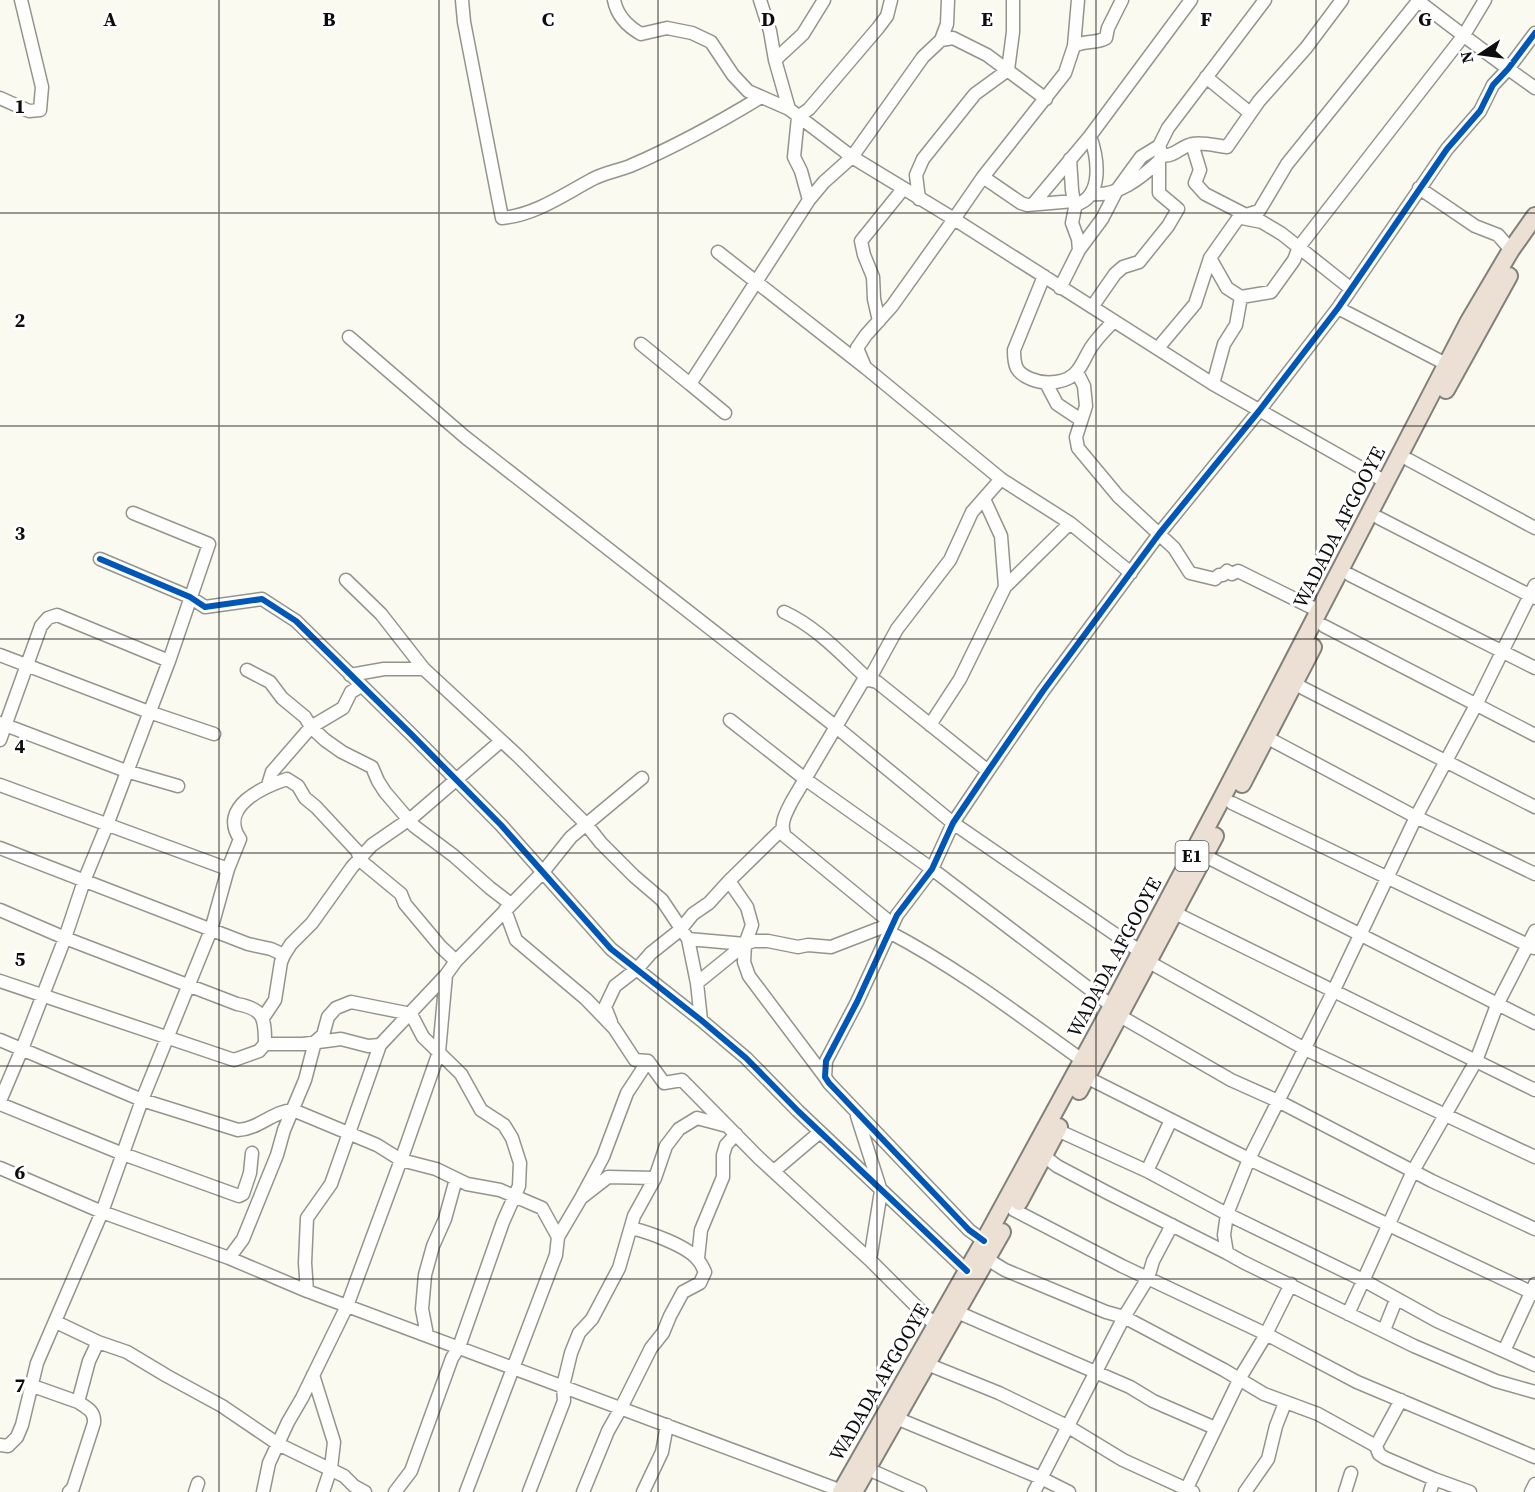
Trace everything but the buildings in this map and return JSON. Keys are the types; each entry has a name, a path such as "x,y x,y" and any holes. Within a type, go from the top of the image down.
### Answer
{"highway":[{"name":"WADADA AFGOOYE","path":"846,1492 935,1325 1116,1011 1322,618 1386,482 1446,364 1511,250 1535,216"},
{"name":"WADADA AFGOOYE","path":"1145,957 1175,913 1295,684 1322,618 1350,575 1488,313 1519,258 1535,235"},
{"name":"WADADA AFGOOYE","path":"846,1492 868,1469 987,1259 1044,1156 1084,1069"}],"street":[{"path":"0,98 29,111 40,110 42,87 21,0"},
{"path":"462,0 464,22 502,218 517,216 571,192 592,179 629,166 715,124 761,97"},
{"path":"614,0 615,7 627,26 640,34 667,28 692,33 711,42 733,75 748,91 794,113 852,157 954,219 1213,384 1386,482"},
{"path":"760,0 770,31 775,60 794,113 794,157 804,178 809,200"},
{"path":"775,60 803,34 824,0"},
{"path":"794,113 809,109 878,28 887,16 891,0"},
{"path":"690,384 809,200 824,182 852,157 923,57 941,40 947,24 948,0"},
{"path":"919,199 916,175 923,159 975,94 1008,70 1013,32 1013,0"},
{"path":"866,368 857,348 892,306 982,177 1065,73 1074,46 1078,0"},
{"path":"1074,46 1087,42 1099,42 1106,38 1108,28 1122,0"},
{"path":"1034,203 1090,136 1191,0"},
{"path":"1092,307 1115,274 1124,267 1139,262 1178,210 1159,193 1160,154 1168,128 1265,0"},
{"path":"1060,288 1079,250 1141,157 1160,154 1166,156 1192,144 1227,147 1258,101 1306,48 1342,0"},
{"path":"1158,348 1195,304 1210,258 1242,216 1259,211 1281,173 1308,137 1418,0 1464,34 1482,51 1535,88"},
{"path":"1210,258 1227,288 1241,297 1271,292 1294,260 1299,247 1464,34 1485,0"},
{"path":"825,1077 826,1061 889,928 932,868 953,823 1042,691 1159,534 1259,411 1338,308 1419,188 1447,149 1480,111 1493,85 1535,33"},
{"path":"941,40 953,39 987,55 1046,99"},
{"path":"1206,77 1250,113"},
{"path":"982,177 1027,205 1085,202 1091,194 1097,163 1090,136"},
{"path":"1192,144 1200,170 1195,183 1205,194 1242,216 1262,222 1282,234 1350,288"},
{"path":"1071,159 1074,203 1072,224 1078,239 1079,250"},
{"path":"1419,188 1475,226 1498,236 1511,250"},
{"path":"879,321 874,299 873,277 861,241 903,189"},
{"path":"1091,194 1102,195 1118,190"},
{"path":"718,252 866,368 1001,479 1070,523 1131,573"},
{"path":"1044,276 1031,303 1014,350 1016,370 1022,375 1046,383 1060,381 1077,372 1099,336 1114,321"},
{"path":"1213,384 1224,344 1236,325 1241,297"},
{"path":"1338,308 1446,364"},
{"path":"349,337 465,436 835,726 953,823 1145,957 1305,1049 1535,1157"},
{"path":"641,344 725,413"},
{"path":"1077,372 1084,386 1086,399 1076,437 1078,448 1118,496 1174,548 1190,573 1215,579 1227,571 1232,574 1238,572 1476,705 1535,735"},
{"path":"1046,383 1057,404 1081,420"},
{"path":"1409,460 1535,528"},
{"path":"869,680 897,628 950,560 972,512 1001,479"},
{"path":"984,499 1001,536 1005,587"},
{"path":"133,513 209,544 169,660 84,881 43,996 0,1102 123,1154 238,1196 243,1194 247,1185 252,1153"},
{"path":"1227,1253 1224,1235 1227,1214 1249,1159 1333,992 1416,817 1533,593 1379,518"},
{"path":"930,725 960,678 1005,587 1070,523"},
{"path":"100,559 190,597 205,607 262,599 296,621 457,781 543,872 611,949 746,1058 881,1191 967,1271"},
{"path":"1350,575 1535,668"},
{"path":"346,580 381,614 424,669 586,824 601,843 634,876 662,900 684,934 697,983 701,1020"},
{"path":"784,612 795,617 826,641 869,680"},
{"path":"0,740 3,724 41,626 48,618 57,615 169,660"},
{"path":"0,656 214,734"},
{"path":"350,675 384,669 424,669"},
{"path":"247,670 270,682 282,698 305,717 311,727 325,740 342,752 372,767 378,782 408,820 454,856 508,907 516,940 586,999 614,1028"},
{"path":"988,771 877,682 863,681 805,779 784,818 782,829 785,836 886,919 889,928 982,988 1084,1069 1171,1120 1249,1159 1389,1226 1534,1290 1504,1351"},
{"path":"1295,684 1535,807"},
{"path":"268,785 272,772 311,727 343,708 351,692 361,686"},
{"path":"730,720 805,779 932,868 1116,1011 1231,1080 1278,1101 1413,1171 1535,1229"},
{"path":"3,724 126,771 178,786"},
{"path":"1266,737 1416,817 1535,874"},
{"path":"263,1018 275,1000 284,955 291,944 312,923 360,858 372,845 457,781 501,741"},
{"path":"307,1292 305,1263 307,1218 331,1184 380,1046 446,975 456,961 543,872 571,837 642,778"},
{"path":"0,1445 8,1446 17,1437 22,1425 37,1363 102,1212 142,1100 211,930 228,869 240,839 236,833 235,818 238,807 247,798 268,785 287,779 298,786 305,798 357,851 360,858 374,873 400,894 405,904 441,947 456,961"},
{"path":"0,785 228,869"},
{"path":"1232,803 1532,946"},
{"path":"782,829 710,903 693,914 684,934 651,953 637,969 615,986 605,1007 614,1028 635,1060 648,1061 664,1083 682,1080 935,1325"},
{"path":"0,849 248,944 272,949 284,955"},
{"path":"1205,856 1535,1023"},
{"path":"729,881 747,907 752,925 745,944 744,962 749,976 825,1077 855,1112 969,1230 984,1241"},
{"path":"0,910 64,938 237,1004 252,1006 263,1018 265,1044 259,1051 234,1060 0,981"},
{"path":"1175,913 1535,1090"},
{"path":"697,983 745,944 754,941 768,941 798,947 808,945 831,947 889,928"},
{"path":"1348,1314 1413,1171 1476,1061 1497,1005 1532,946 1535,931"},
{"path":"684,934 745,944"},
{"path":"263,1492 269,1463 347,1306 401,1160 439,1052 446,975"},
{"path":"229,1258 243,1239 305,1080 315,1042 323,1035 328,1017 336,1008 351,1002 411,1014"},
{"path":"395,1492 411,1471 452,1358 459,1347 503,1222 519,1186 520,1163 512,1138 504,1125 481,1110 461,1074 423,1037 411,1014"},
{"path":"0,1040 142,1100 238,1130 249,1129 281,1111 293,1110 377,1145 401,1160 436,1169 467,1184 500,1190 542,1208 558,1237"},
{"path":"265,1044 341,1040 368,1046 380,1046"},
{"path":"466,1492 474,1467 487,1442 491,1423 556,1255 558,1237 603,1157 627,1093 648,1061"},
{"path":"855,1112 881,1191 870,1260"},
{"path":"529,1492 564,1401 563,1386 579,1333 592,1319 619,1268 634,1216 655,1178 666,1146 679,1129 697,1118 732,1130"},
{"path":"1147,1171 1171,1120"},
{"path":"583,1492 608,1431 651,1348 663,1333 683,1292 700,1282 705,1272 698,1258 701,1230 723,1178 723,1155 732,1130"},
{"path":"1057,1130 1147,1171 1227,1214 1363,1280 1396,1300 1535,1365"},
{"path":"774,1171 820,1132"},
{"path":"1044,1156 1077,1177 1348,1314 1496,1381 1535,1392"},
{"path":"0,1168 102,1212 229,1258 307,1292 846,1492"},
{"path":"581,1198 608,1177 655,1178"},
{"path":"427,1335 422,1309 426,1275 433,1246 445,1219 456,1179"},
{"path":"1014,1210 1148,1278 1266,1334 1357,1382 1535,1457"},
{"path":"1034,1492 1124,1317 1148,1278 1153,1261 1172,1225"},
{"path":"630,1228 649,1232 698,1258"},
{"path":"987,1259 1013,1273 1106,1312 1124,1317 1239,1380 1285,1403 1318,1414 1376,1446 1379,1454 1385,1458 1470,1492"},
{"path":"927,1364 999,1393 1067,1426 1123,1460 1188,1491 1215,1428 1291,1284"},
{"path":"1384,1330 1396,1300"},
{"path":"957,1312 1215,1428"},
{"path":"56,1322 98,1342 127,1352 222,1406 278,1444 331,1468 364,1492"},
{"path":"78,1402 89,1361 98,1342"},
{"path":"313,1375 334,1442 331,1468 322,1492"},
{"path":"30,1385 78,1402 92,1411 95,1417 73,1491"},
{"path":"1376,1446 1401,1400"},
{"path":"1245,1492 1268,1459 1276,1426 1285,1403"},
{"path":"896,1419 1041,1478 1069,1492"},
{"path":"646,1491 662,1452 666,1425"},
{"path":"868,1469 920,1492"},
{"path":"1345,1492 1351,1473"},
{"path":"1430,1492 1434,1479"},
{"path":"1531,1492 1535,1484"}],"cycle path":[{"path":"984,1241 969,1230 829,1083 825,1077 826,1061 857,1002 897,915 932,869 953,823 1043,691 1159,534 1259,411 1338,308 1447,149 1480,111 1493,85 1535,33"},
{"path":"100,559 190,597 205,607 262,599 296,621 501,825 611,949 746,1058 798,1111 967,1271"}]}
